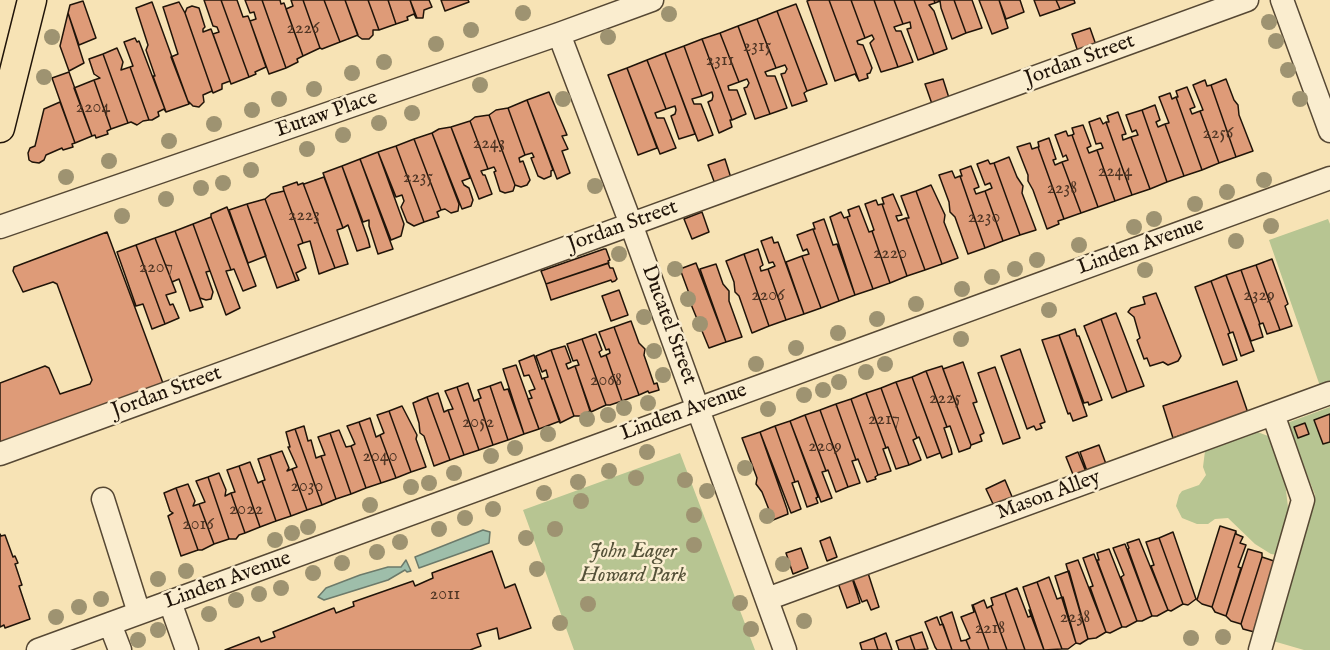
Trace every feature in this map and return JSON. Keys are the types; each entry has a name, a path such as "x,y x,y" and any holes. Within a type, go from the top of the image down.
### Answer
{"main road":[{"path":"0,128 33,0"}],"street":[{"name":"Eutaw Place","path":"0,227 652,0"},
{"name":"Jordan Street","path":"0,454 1246,0"},
{"path":"1282,0 1330,131"},
{"name":"Ducatel Street","path":"559,34 631,225 785,650"},
{"name":"Linden Avenue","path":"38,650 1330,178"},
{"name":"Mason Alley","path":"767,600 1330,393"},
{"path":"1260,650 1304,500 1273,414"},
{"path":"103,499 139,613"},
{"path":"170,602 187,650"},
{"path":"110,624 120,650"}],"green space":[{"path":"1328,219 1330,224 1330,383 1320,386 1269,240"},
{"path":"1330,407 1330,650 1304,650 1273,641 1315,495 1287,423"},
{"path":"1255,431 1268,436 1275,444 1285,465 1289,516 1278,555 1271,554 1255,544 1228,518 1215,519 1208,524 1197,524 1182,518 1176,506 1182,491 1199,485 1206,475 1203,467 1205,451 1221,440 1236,440 1246,432"},
{"name":"John Eager Howard Park","path":"680,453 755,650 574,650 523,510"}],"shaded area":[{"path":"483,530 490,532 489,543 419,568 415,557"},
{"path":"406,560 411,571 405,570 388,580 324,600 318,597 326,588 388,567 401,567"}],"building":[{"path":"204,0 221,0 249,77 231,84 213,34 219,32 217,27 213,26"},
{"path":"221,0 237,0 243,17 248,16 250,21 266,67 249,77"},
{"path":"245,0 262,0 286,68 269,74 250,21 256,19 254,12 250,13"},
{"path":"262,0 280,0 281,4 284,3 303,56 297,59 298,62 286,68"},
{"path":"291,0 303,0 320,48 303,56 286,9 293,6"},
{"path":"303,0 324,0 340,42 320,48"},
{"path":"324,0 345,0 358,35 340,42"},
{"path":"345,0 368,0 379,30 373,30 373,35 369,39 362,39 358,36"},
{"path":"368,0 388,0 396,24 379,30"},
{"path":"388,0 410,0 416,18 414,14 407,17 408,20 396,24"},
{"path":"410,0 429,0 432,7 424,10 423,18 417,18"},
{"path":"441,0 468,0 469,2 445,11"},
{"path":"829,0 859,81 855,74 835,81 807,1"},
{"path":"829,0 851,0 865,38 857,41 858,44 863,45 872,68 867,74 868,78 859,81"},
{"path":"851,0 874,0 898,67 881,72 870,43 874,39 872,35 865,38"},
{"path":"874,0 894,0 903,24 894,27 896,31 901,31 913,62 898,67"},
{"path":"894,0 914,0 934,54 918,60 907,29 911,28 910,22 903,24"},
{"path":"914,0 934,0 935,3 929,5 934,11 947,49 934,54"},
{"path":"934,0 954,0 966,33 952,39 940,1 935,3"},
{"path":"954,0 972,0 982,28 966,33"},
{"path":"979,0 999,0 1008,28 992,34"},
{"path":"999,0 1020,0 1024,12 1006,19"},
{"path":"1034,0 1056,0 1060,9 1040,16"},
{"path":"1056,0 1074,0 1075,3 1060,9"},
{"path":"83,1 96,38 79,45 68,13 70,5"},
{"path":"152,2 189,104 166,112 153,76 155,76 146,50 148,45 136,8"},
{"path":"179,2 213,93 212,91 203,95 204,102 199,107 193,106 188,101 189,104 171,57 178,54 163,7"},
{"path":"796,4 827,84 807,91 777,11"},
{"path":"192,6 199,8 205,27 203,32 211,29 230,81 222,84 222,89 213,93 185,13 187,8"},
{"path":"777,11 807,91 804,93 807,101 792,106 781,74 787,69 785,65 776,68 757,19"},
{"path":"68,13 84,63 69,71 60,46"},
{"path":"757,19 776,68 765,72 767,76 775,76 787,108 770,114 738,26"},
{"path":"738,26 770,114 755,119 744,88 749,83 747,79 739,82 720,33"},
{"path":"1090,28 1096,45 1078,52 1072,34"},
{"path":"720,33 739,82 728,86 729,90 737,90 746,114 732,120 702,39"},
{"path":"135,38 137,42 139,41 166,112 164,109 158,112 159,116 152,120 149,120 130,67 133,66 124,42"},
{"path":"702,39 732,120 730,120 732,127 719,133 708,102 712,100 712,92 702,96 684,46"},
{"path":"684,46 702,96 692,99 694,104 701,104 713,135 698,141 665,53"},
{"path":"117,48 123,62 121,70 130,67 149,120 137,125 128,123 103,54"},
{"path":"665,53 695,134 679,139 671,116 675,114 675,106 666,109 647,60"},
{"path":"103,54 128,123 111,129 94,80 100,78 94,74 89,59"},
{"path":"647,60 666,109 655,113 657,118 664,118 676,148 660,154 627,68"},
{"path":"627,68 657,148 638,155 608,75"},
{"path":"69,72 92,136 75,143 52,78"},
{"path":"943,79 949,98 932,104 925,84"},
{"path":"1226,79 1238,105 1239,115 1253,151 1236,157 1211,85"},
{"path":"94,80 111,129 107,131 108,134 96,138 95,135 92,136 74,88"},
{"path":"1205,80 1207,86 1211,85 1236,157 1219,163 1193,85"},
{"path":"1187,87 1195,107 1190,109 1192,114 1200,111 1219,163 1202,170 1176,97 1178,97 1176,91"},
{"path":"549,92 567,135 562,136 568,149 562,151 570,173 557,179 527,100"},
{"path":"1170,93 1172,99 1176,97 1202,170 1184,176 1165,124 1169,123 1159,97"},
{"path":"527,100 553,170 551,176 544,179 538,176 531,158 534,157 532,153 525,155 508,108"},
{"path":"60,102 75,143 72,144 73,147 63,150 62,148 46,155 39,163 32,162 29,160 28,153 30,148 35,146 44,109"},
{"path":"1155,105 1160,120 1156,122 1158,127 1165,124 1184,176 1167,182 1142,110"},
{"path":"508,108 525,155 519,158 520,162 523,161 530,180 527,185 521,187 515,185 489,115 496,110"},
{"path":"1142,110 1167,182 1150,189 1131,137 1138,135 1136,130 1132,132 1126,115"},
{"path":"1118,112 1126,134 1122,135 1123,140 1131,137 1150,189 1132,195 1106,122 1109,122 1107,116"},
{"path":"489,115 515,185 513,191 505,193 500,191 494,172 496,171 494,167 488,169 470,121 475,117"},
{"path":"1100,118 1103,124 1106,122 1132,195 1115,201 1097,150 1103,148 1101,143 1096,144 1089,122"},
{"path":"470,121 488,169 481,171 485,175 492,194 479,199 451,127"},
{"path":"1083,125 1091,146 1087,148 1089,153 1097,150 1115,201 1098,207 1072,135 1074,134 1072,128"},
{"path":"451,127 470,178 462,181 469,188 473,200 471,206 462,209 432,133"},
{"path":"1066,131 1068,136 1072,135 1098,207 1081,213 1062,162 1068,160 1066,155 1063,157 1055,135"},
{"path":"432,133 459,204 458,211 451,213 445,209 441,210 414,139"},
{"path":"1049,138 1056,159 1053,160 1055,165 1062,162 1081,213 1064,219 1038,147 1038,142"},
{"path":"414,139 441,210 437,212 439,217 424,222 396,146"},
{"path":"1030,143 1032,149 1038,147 1064,219 1047,229 1017,147"},
{"path":"396,146 424,222 414,226 407,222 401,207 404,201 402,195 396,197 378,152"},
{"path":"378,152 404,224 401,236 391,240 360,159"},
{"path":"1009,157 1023,186 1022,193 1036,230 1020,235 994,163"},
{"path":"360,159 393,249 378,254 369,220 363,222 342,166"},
{"path":"725,159 731,178 715,184 708,165"},
{"path":"988,160 990,164 994,163 1020,235 1003,241 985,191 992,188 990,183 985,185 977,164"},
{"path":"342,166 370,247 357,251 348,225 343,228 323,173"},
{"path":"971,166 979,187 974,189 976,194 985,191 1003,241 985,248 960,176 962,176 960,170"},
{"path":"952,171 955,178 960,176 985,248 968,254 955,217 950,212 949,202 939,175"},
{"path":"324,177 343,228 337,230 348,264 335,268 303,183"},
{"path":"297,182 298,185 303,183 335,268 319,274 310,241 303,243 283,187"},
{"path":"931,185 945,215 944,222 958,258 942,264 916,191"},
{"path":"284,191 303,243 298,245 306,268 296,273 299,280 296,281 265,199 271,194"},
{"path":"916,191 942,264 925,270 906,218 909,218 901,196"},
{"path":"893,194 902,215 896,216 898,221 906,218 925,270 907,276 882,204 884,204 882,198"},
{"path":"265,199 296,281 277,288 247,204"},
{"path":"876,200 878,205 882,204 907,276 890,283 865,204"},
{"path":"247,204 266,256 248,263 229,210"},
{"path":"859,206 869,232 872,231 890,283 873,289 847,217 850,216 848,210"},
{"path":"227,207 256,286 243,291 234,269 231,270 211,217 211,214"},
{"path":"702,212 709,232 692,239 684,219"},
{"path":"841,212 844,218 847,217 873,289 855,295 830,217"},
{"path":"211,217 231,270 226,271 240,308 226,315 193,224"},
{"path":"824,219 833,245 837,244 855,295 839,301 813,229 815,229 813,223"},
{"path":"193,224 210,271 206,272 213,292 211,299 200,298 175,231"},
{"path":"813,229 839,301 821,308 802,256 809,254 807,249 803,251 797,235"},
{"path":"175,231 203,307 190,311 179,279 172,282 155,238"},
{"path":"107,232 164,386 0,447 0,383 45,366 49,368 60,394 90,384 92,380 57,284 53,282 23,292 13,271 14,267"},
{"path":"772,237 774,243 778,242 804,314 786,320 768,269 775,266 773,262 769,263 761,241"},
{"path":"155,238 176,292 166,295 179,318 165,324 136,245"},
{"path":"136,245 165,324 152,329 143,304 136,306 117,252"},
{"path":"604,249 610,260 609,263 546,284 541,271"},
{"path":"758,249 763,265 760,267 761,271 768,269 786,320 769,326 744,254"},
{"path":"744,254 769,326 752,333 739,296 735,292 734,282 726,261"},
{"path":"802,256 821,308 804,314 786,262"},
{"path":"1272,259 1288,304 1285,306 1292,326 1280,330 1256,265"},
{"path":"608,263 610,268 613,268 617,279 615,281 611,280 551,300 546,284"},
{"path":"696,263 726,342 709,348 688,297 690,296 680,269"},
{"path":"716,264 723,284 729,291 729,301 742,337 726,342 700,269"},
{"path":"1256,265 1280,330 1267,334 1263,323 1260,324 1241,270"},
{"path":"1241,270 1263,337 1251,341 1226,275"},
{"path":"1226,275 1254,351 1241,356 1211,281"},
{"path":"1211,281 1237,360 1223,365 1195,287"},
{"path":"619,290 628,315 611,321 602,296"},
{"path":"1156,293 1181,356 1178,361 1168,365 1163,362 1150,366 1147,358 1144,359 1137,340 1140,338 1134,317 1128,312 1131,308 1145,304 1143,297"},
{"path":"1116,313 1144,386 1127,392 1101,319"},
{"path":"1101,319 1127,392 1112,398 1084,326"},
{"path":"631,321 639,343 645,349 644,355 654,384 657,383 659,390 639,395 614,327"},
{"path":"614,327 639,395 622,401 606,355 610,353 609,349 606,350 599,332"},
{"path":"1075,329 1102,400 1089,405 1088,402 1084,403 1059,335"},
{"path":"596,334 602,350 599,352 601,357 606,355 622,401 610,405 606,405 582,339"},
{"path":"1059,335 1087,416 1073,421 1070,413 1068,414 1042,340"},
{"path":"582,339 606,405 591,412 575,366 579,365 577,360 573,361 567,344"},
{"path":"565,346 571,362 566,364 568,369 575,366 590,411 581,416 574,416 551,350"},
{"path":"1020,349 1045,422 1040,424 1042,428 1036,430 1034,426 1027,429 1001,356"},
{"path":"551,350 574,416 560,423 544,378 548,377 546,370 542,372 536,356"},
{"path":"534,355 560,421 539,429 528,399 532,398 529,391 535,389 529,375 524,376 519,361"},
{"path":"963,362 977,402 973,403 984,433 980,435 982,441 971,445 943,369"},
{"path":"516,365 539,429 524,434 503,369"},
{"path":"942,366 971,445 970,448 959,452 926,371"},
{"path":"995,367 1020,438 1003,444 978,373"},
{"path":"926,371 947,427 944,428 952,454 942,458 912,377"},
{"path":"912,377 940,453 927,458 896,382"},
{"path":"1237,381 1248,413 1173,438 1163,406"},
{"path":"501,382 504,390 508,389 524,434 508,440 490,386"},
{"path":"896,382 917,438 913,440 921,460 909,465 881,388"},
{"path":"468,383 474,401 478,399 493,445 479,450 457,387"},
{"path":"490,386 508,440 493,445 478,399 481,398 478,390"},
{"path":"457,387 479,450 464,455 448,410 453,409 445,391"},
{"path":"881,388 909,465 896,469 866,393"},
{"path":"438,393 444,412 448,410 464,455 450,460 427,397"},
{"path":"866,393 886,448 883,449 891,471 878,475 851,399"},
{"path":"427,397 450,460 434,466 424,436 420,433 413,403"},
{"path":"851,399 878,475 876,479 867,482 858,459 856,460 836,404"},
{"path":"836,404 856,460 852,461 860,483 848,487 820,410"},
{"path":"402,406 417,435 416,439 426,467 411,472 389,411"},
{"path":"820,410 848,487 836,492 805,415"},
{"path":"389,411 411,472 396,478 380,435 384,433 377,415"},
{"path":"1330,414 1330,442 1323,444 1314,420"},
{"path":"805,415 826,471 822,472 832,498 821,502 790,421"},
{"path":"370,418 376,437 380,435 396,478 381,483 359,422"},
{"path":"790,421 818,497 816,498 818,503 807,507 798,481 795,482 775,426"},
{"path":"359,422 381,483 366,488 351,446 355,444 347,426"},
{"path":"1305,423 1309,434 1298,438 1294,427"},
{"path":"304,426 316,458 321,456 336,499 322,505 295,429"},
{"path":"775,426 795,482 792,483 801,509 791,513 760,432"},
{"path":"295,429 322,505 307,510 292,469 297,467 288,447 290,447 286,432"},
{"path":"339,430 346,447 351,446 366,488 351,494 330,433"},
{"path":"760,432 788,514 773,520 762,492 756,484 757,478 742,438"},
{"path":"330,433 351,494 336,499 321,456 325,455 318,437"},
{"path":"1099,445 1106,464 1087,471 1080,452"},
{"path":"282,451 289,468 287,471 292,469 307,510 291,516 270,455"},
{"path":"1078,452 1086,472 1074,477 1066,457"},
{"path":"270,455 291,516 276,521 262,481 265,480 258,459"},
{"path":"250,462 258,483 262,481 276,521 260,527 239,466"},
{"path":"239,466 260,527 245,533 231,493 235,492 227,470"},
{"path":"219,473 226,490 225,496 231,493 245,533 236,539 229,539 208,477"},
{"path":"208,477 229,539 214,544 199,504 205,502 196,481"},
{"path":"1005,480 1013,499 994,506 986,489"},
{"path":"188,484 195,501 193,506 199,504 214,544 202,550 198,550 176,488"},
{"path":"176,488 198,550 181,556 168,516 173,513 170,511 164,493"},
{"path":"1220,526 1236,531 1212,607 1197,600"},
{"path":"1236,531 1236,534 1243,537 1240,543 1246,545 1226,616 1215,612 1212,607"},
{"path":"1173,532 1196,599 1188,605 1183,604 1159,538"},
{"path":"0,534 5,535 13,557 15,556 18,563 15,564 22,585 19,586 30,619 5,628 4,625 0,627"},
{"path":"830,537 837,557 827,561 820,541"},
{"path":"1159,538 1183,604 1171,611 1168,610 1151,566 1154,565 1146,542"},
{"path":"1139,539 1168,610 1157,616 1152,616 1128,549 1127,543"},
{"path":"1125,544 1152,616 1142,621 1137,621 1121,577 1124,575 1113,548"},
{"path":"801,548 808,568 793,574 786,553"},
{"path":"1109,549 1137,621 1126,627 1122,627 1097,560 1099,560 1097,553"},
{"path":"1248,549 1262,553 1262,557 1241,624 1231,621 1226,616"},
{"path":"492,551 505,588 515,584 531,628 499,639 497,628 477,634 481,646 470,650 225,650 259,637 261,642 275,637 273,632 334,608 336,613 354,606 353,602 413,581 415,586 433,578 432,573"},
{"path":"1094,554 1122,627 1110,633 1106,632 1090,587 1093,586 1083,558"},
{"path":"1262,557 1277,562 1258,633 1243,629 1241,624"},
{"path":"1078,560 1106,632 1096,638 1088,639 1066,564"},
{"path":"1069,571 1088,639 1080,644 1076,643 1055,576"},
{"path":"868,573 879,607 871,610 867,600 862,602 853,579"},
{"path":"1049,577 1057,599 1063,597 1076,643 1068,649 1062,649 1037,582"},
{"path":"852,578 860,603 847,608 838,583"},
{"path":"1037,582 1062,649 1044,650 1023,587"},
{"path":"1017,588 1028,617 1031,616 1029,610 1044,650 1025,650 1005,593"},
{"path":"1005,593 1025,650 1007,650 991,606 993,605 991,598"},
{"path":"984,600 987,608 991,606 1007,650 989,650 973,605"},
{"path":"972,605 989,650 970,650 966,640 970,638 961,617 974,612"},
{"path":"952,612 961,641 966,640 970,650 952,650 940,617"},
{"path":"937,617 940,625 943,624 952,650 937,650 935,647 925,622"},
{"path":"922,632 928,649 915,650 910,636"},
{"path":"886,633 892,650 878,650 874,638"},
{"path":"910,636 915,650 899,650 896,641"},
{"path":"874,638 878,650 862,650 860,643"}]}
